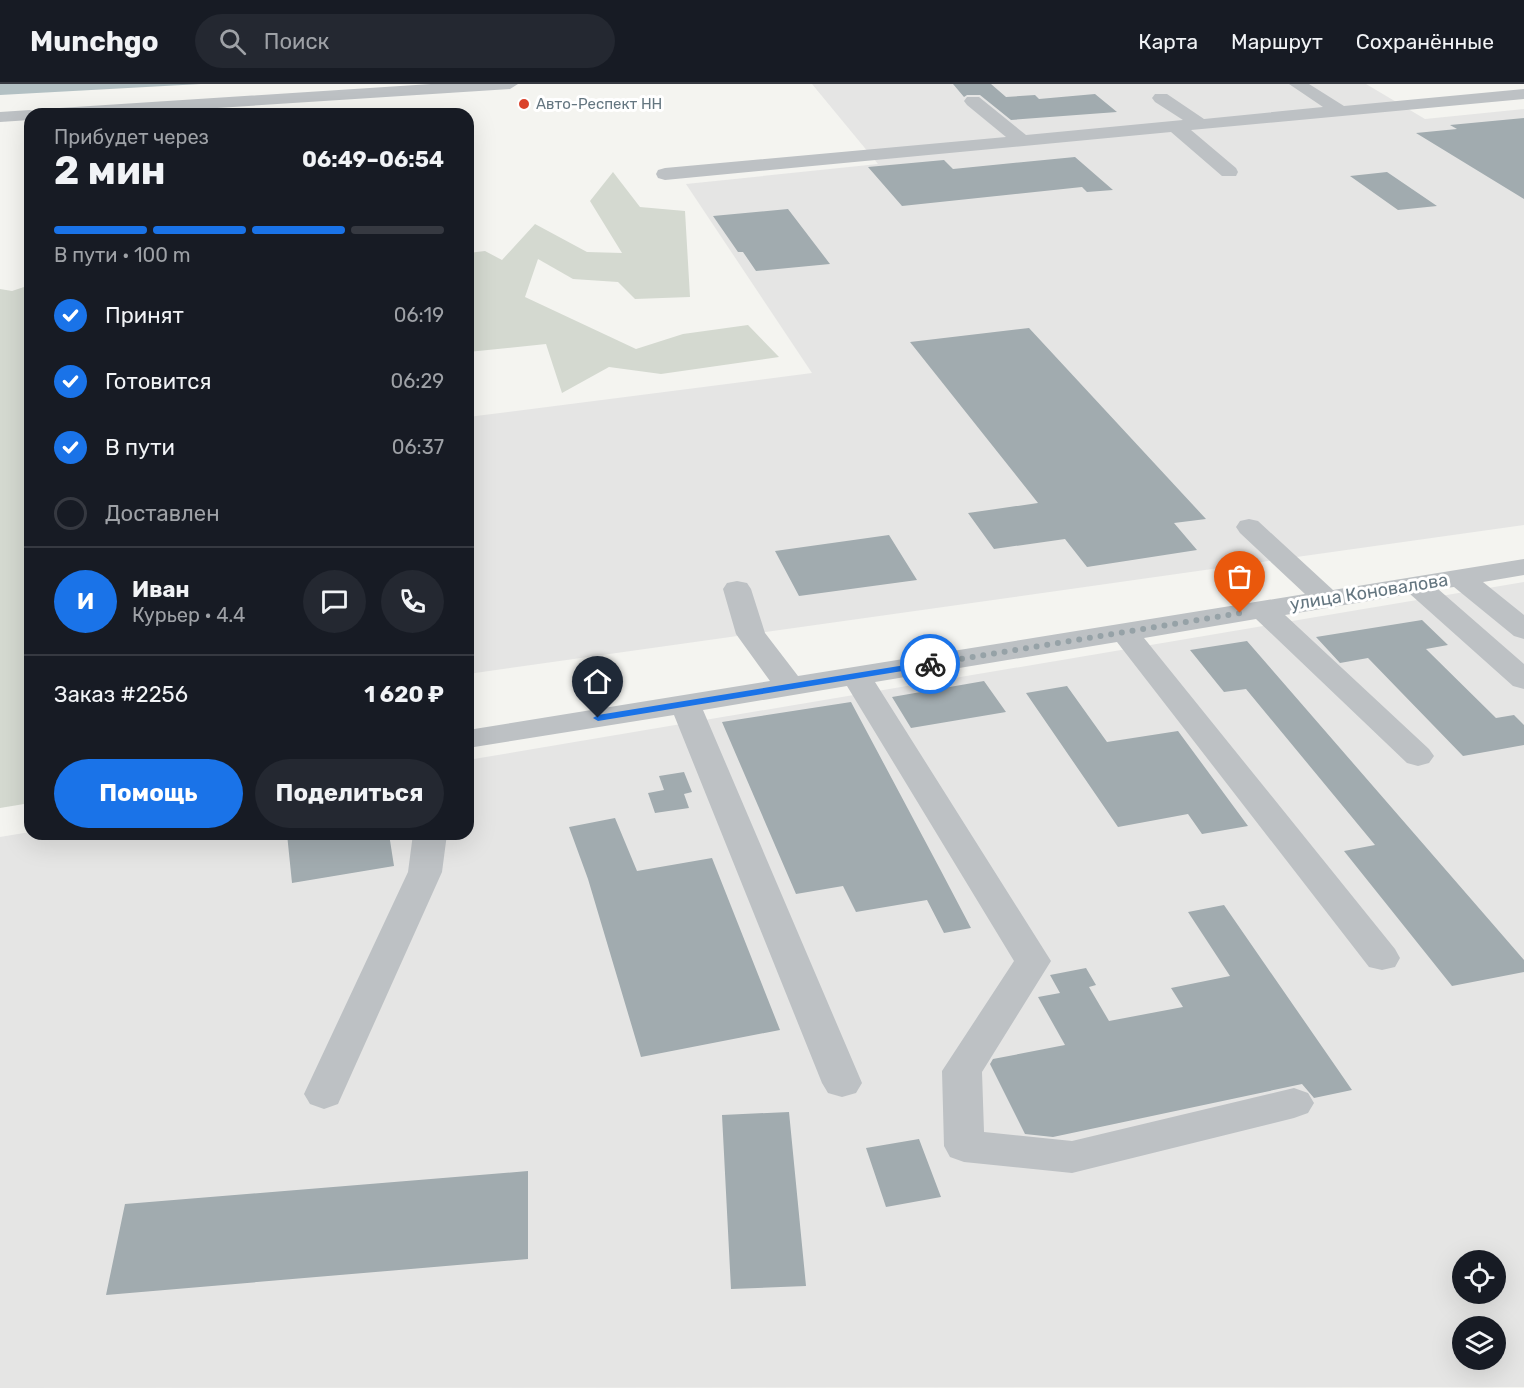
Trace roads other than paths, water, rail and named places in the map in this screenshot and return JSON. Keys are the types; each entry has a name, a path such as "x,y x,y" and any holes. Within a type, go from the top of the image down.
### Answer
{"street":[{"path":"137,108 510,84"},
{"path":"1297,84 1341,111"},
{"path":"1464,84 1485,98"},
{"path":"665,174 1524,94"},
{"path":"1161,98 1200,124"},
{"path":"973,101 1022,141"},
{"path":"0,117 24,115"},
{"path":"1176,127 1229,172"},
{"path":"1249,527 1327,599"},
{"name":"улица Коновалова","path":"474,738 1524,567"},
{"path":"1461,578 1524,630"},
{"path":"1416,585 1524,680"},
{"path":"737,589 751,634 790,687"},
{"path":"1263,610 1419,756"},
{"path":"1124,632 1382,958"},
{"path":"856,676 1033,961 962,1071 964,1146 1072,1157 1294,1103"},
{"path":"685,704 842,1083"},
{"path":"324,1094 425,872 429,840"}],"place":[{"name":"Авто-Респект НН","path":"524,104"}]}
